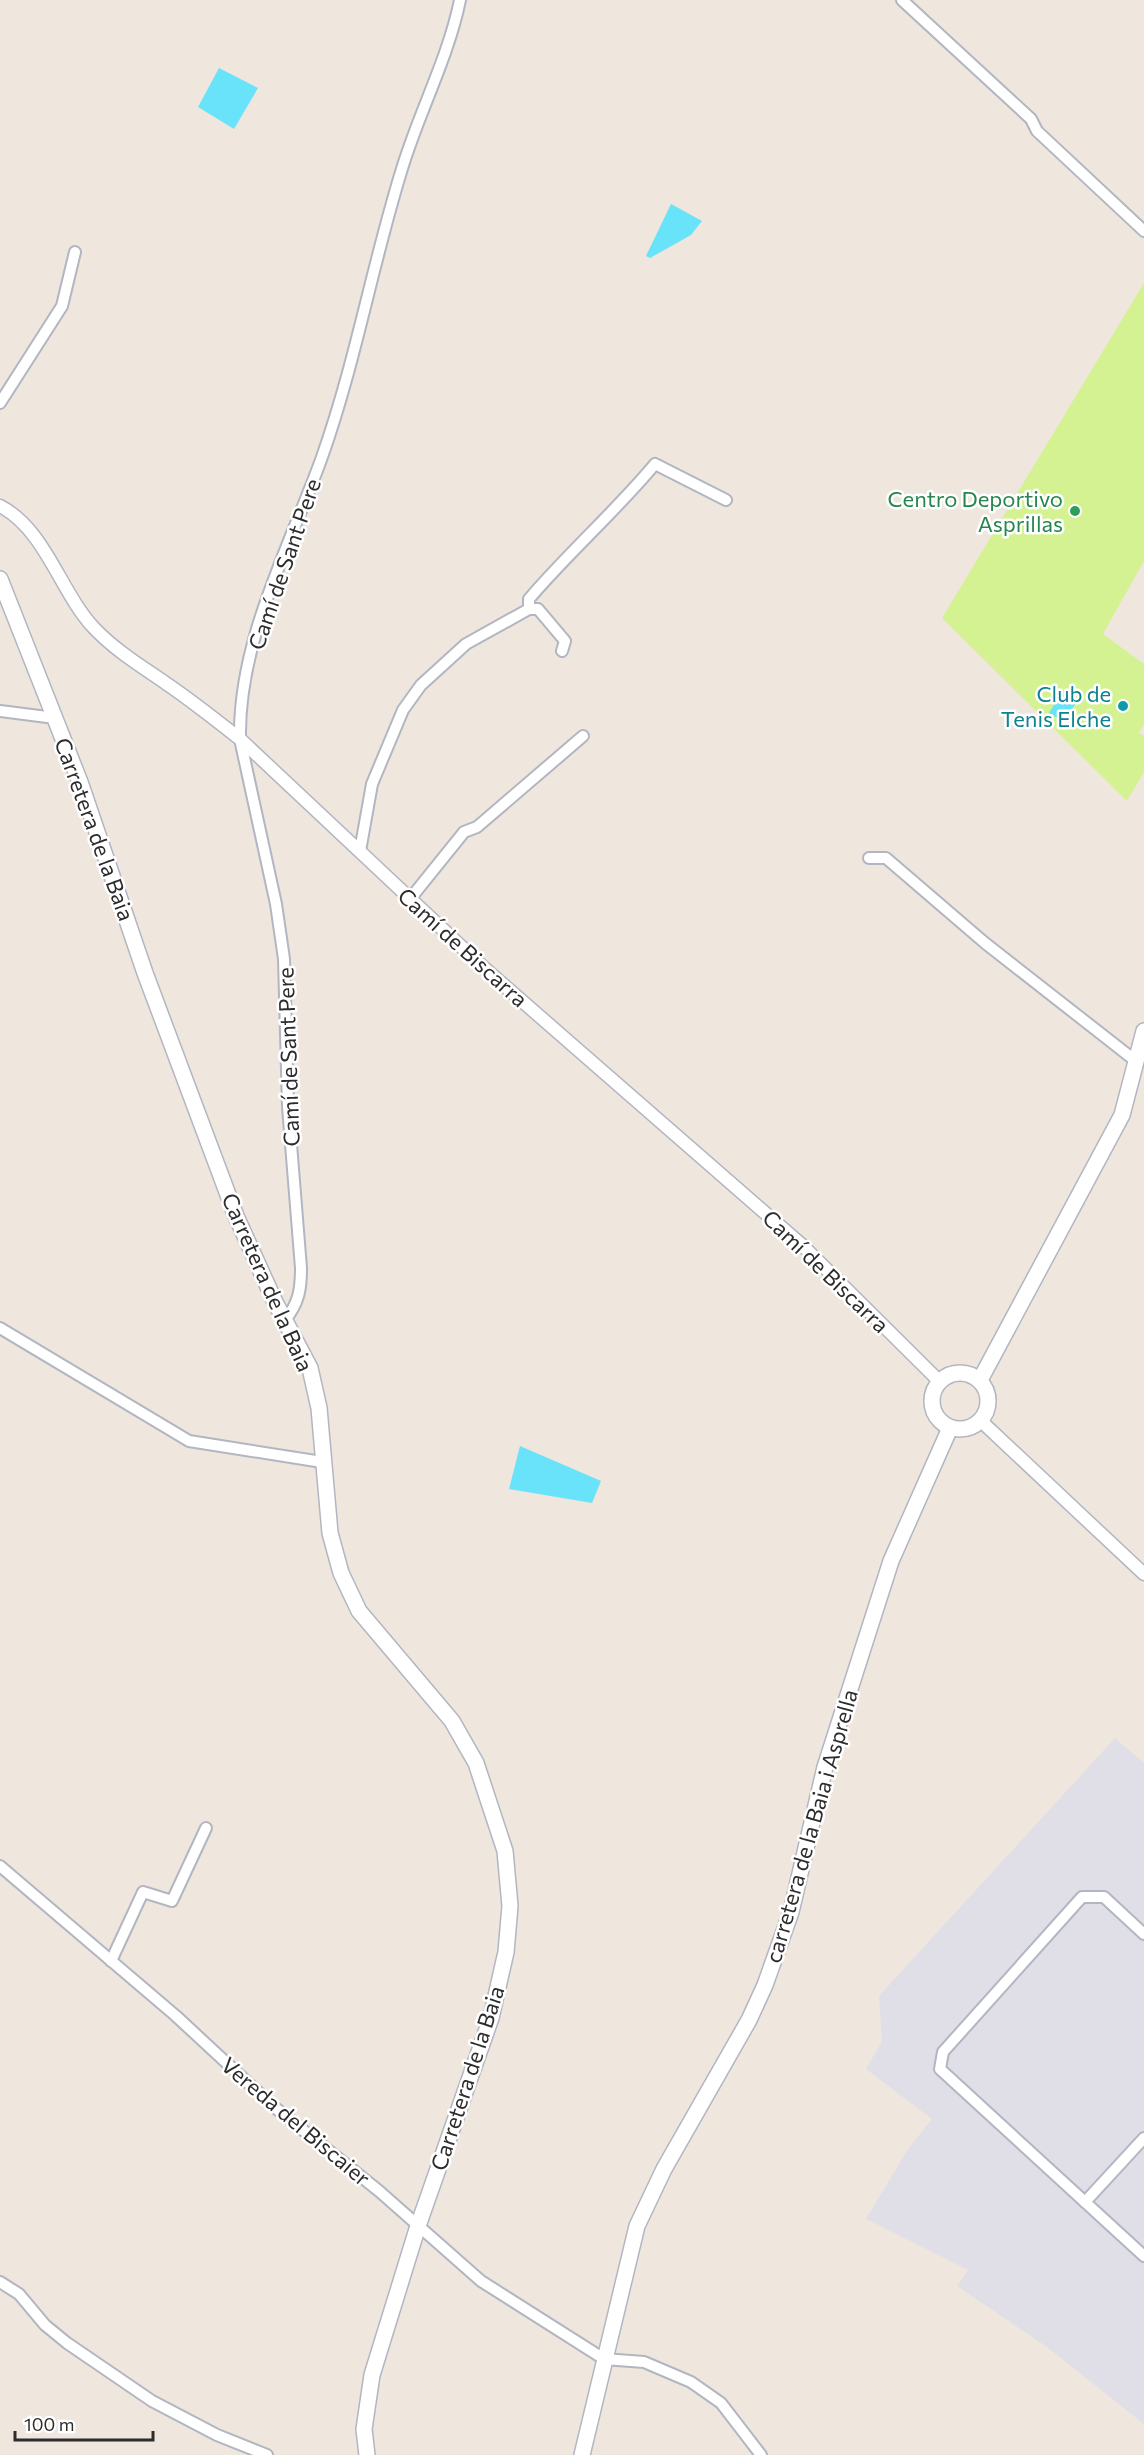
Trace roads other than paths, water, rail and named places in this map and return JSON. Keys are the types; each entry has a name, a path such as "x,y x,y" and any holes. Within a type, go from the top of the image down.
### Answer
{"main road":[{"name":"Carretera de la Baia","path":"0,579 55,718 236,1216 310,1368 319,1408 330,1533 341,1573 359,1611 452,1721 476,1763 494,1811 505,1851 509,1918 506,1952 491,2018 418,2226 372,2376 364,2428 367,2455"},
{"path":"980,1380 1122,1115 1144,1031"},
{"path":"958,1372 967,1373 980,1380 989,1398 988,1409 981,1421 969,1428 950,1428 942,1423 933,1410 933,1393 939,1381 958,1372"},
{"name":"carretera de la Baia i Asprella","path":"582,2455 637,2226 664,2169 749,2020 765,1985 791,1912 825,1767 891,1561 950,1428"}],"street":[{"name":"Camí de Sant Pere","path":"285,1320 295,1308 300,1293 301,1268 288,1107 284,959 276,904 240,739 240,716 257,632 295,523 322,456 367,305 401,171 449,43 460,0"},
{"path":"902,0 1031,119 1037,131 1144,231"},
{"path":"0,403 62,306 75,252"},
{"path":"529,609 529,599 565,557 619,508 655,464 726,500"},
{"name":"Camí de Biscarra","path":"0,506 13,513 33,537 92,626 120,654 201,708 240,739 483,968 803,1246 939,1381"},
{"path":"360,851 372,784 403,710 421,685 466,644 529,609 538,609 565,641 562,651"},
{"path":"0,711 55,718"},
{"path":"410,899 464,832 481,824 583,736"},
{"path":"869,858 886,858 985,943 1137,1062"},
{"path":"0,1328 189,1441 322,1462"},
{"path":"981,1421 1144,1574"},
{"path":"111,1961 143,1892 172,1901 206,1828"},
{"name":"Vereda del Biscaier","path":"0,1866 176,2016 273,2106 380,2191 481,2281 604,2359"},
{"path":"1144,1934 1104,1897 1082,1897 943,2052 940,2069 1144,2256"},
{"path":"1085,2202 1144,2138"},
{"path":"0,2282 19,2294 45,2325 67,2343 143,2395 199,2426 267,2455"},
{"path":"604,2359 644,2362 691,2382 721,2403 761,2455"}],"water":[{"path":"219,68 258,88 234,129 198,107"},
{"path":"671,204 702,221 691,235 650,258 646,256"},
{"path":"1063,690 1078,700 1064,722 1049,713"},
{"path":"520,1446 601,1481 592,1503 509,1489"}],"place":[{"name":"Centro Deportivo Asprillas","path":"1075,511"},
{"name":"Club de Tenis Elche","path":"1123,706"}]}
